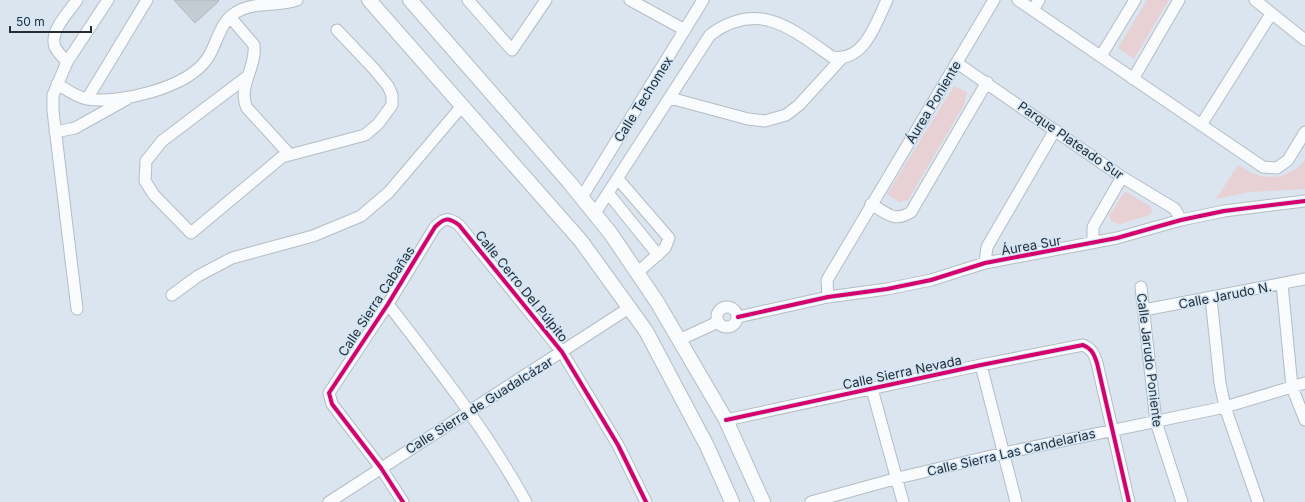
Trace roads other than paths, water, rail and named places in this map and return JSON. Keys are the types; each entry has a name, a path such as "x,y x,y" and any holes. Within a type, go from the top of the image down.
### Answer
{"main road":[{"path":"369,0 581,241 649,337 707,446 732,502"},
{"path":"410,0 595,213 637,273 679,340 726,420 763,502"}],"street":[{"path":"67,62 56,48 54,39 56,32 78,0"},
{"path":"77,309 55,132 53,95 67,62 108,0"},
{"path":"87,99 147,0"},
{"path":"55,132 75,128 129,98 170,84 196,71 207,60 222,27 235,12 248,7 297,0"},
{"path":"468,0 512,50 546,0"},
{"path":"630,0 685,30"},
{"name":"Calle Techomex","path":"582,197 703,0"},
{"path":"670,98 748,119 765,121 786,115 799,105 841,59 855,53 866,43 887,0"},
{"name":"Áurea Poniente","path":"828,297 827,280 994,0"},
{"path":"1018,0 1036,5 1133,79 1264,166 1277,168 1288,160 1305,132"},
{"path":"1101,56 1135,0"},
{"path":"1133,79 1180,0"},
{"path":"1255,0 1305,40"},
{"path":"595,213 710,35 729,18 752,12 773,16 832,57 841,59"},
{"path":"1201,125 1271,14"},
{"path":"230,17 254,45 252,67 244,93 243,101 246,108 289,154"},
{"path":"248,76 162,141 146,161 145,181 154,195 191,234 273,164 289,154 366,135 378,124 392,105 392,95 388,86 337,30"},
{"name":"Parque Plateado Sur","path":"957,63 987,82 1122,177 1175,209 1181,220"},
{"path":"871,204 895,218 902,218 911,212 987,82"},
{"path":"57,84 77,96 87,99 129,98"},
{"path":"172,295 198,276 232,258 313,236 361,216 389,192 462,106"},
{"path":"985,263 988,247 1055,130"},
{"path":"1093,242 1093,227 1122,177"},
{"path":"618,179 668,234 668,244 658,255 637,273"},
{"path":"608,192 658,255"},
{"name":"Áurea Sur","path":"718,322 723,327 729,327 735,324 738,317 828,297 887,289 931,280 985,263 1065,249 1124,236 1181,220 1224,211 1305,201"},
{"name":"Calle Sierra Cabañas","path":"381,468 329,396 333,384 388,304 435,227 443,219"},
{"name":"Calle Cerro Del Púlpito","path":"443,219 451,219 459,225 562,352 618,445 646,502"},
{"name":"Calle Jarudo N.","path":"1144,310 1305,279"},
{"path":"1282,284 1292,388 1305,420"},
{"name":"Calle Jarudo Poniente","path":"1141,287 1156,422 1182,502"},
{"path":"1211,298 1220,383 1224,406 1258,502"},
{"path":"388,304 469,411 510,472 526,502"},
{"name":"Calle Sierra de Guadalcázar","path":"329,502 629,308"},
{"path":"679,340 718,322 718,312 723,308 733,308 738,317"},
{"name":"Calle Sierra Nevada","path":"726,420 981,365 1083,345 1089,348 1094,354 1112,429"},
{"path":"981,365 1016,502"},
{"name":"Calle Sierra Las Candelarias","path":"811,502 898,478 1004,453 1112,429 1156,422 1224,406 1292,388 1305,383"},
{"path":"872,389 898,478 903,502"},
{"path":"1112,429 1129,502"},
{"path":"381,468 403,502"}]}
